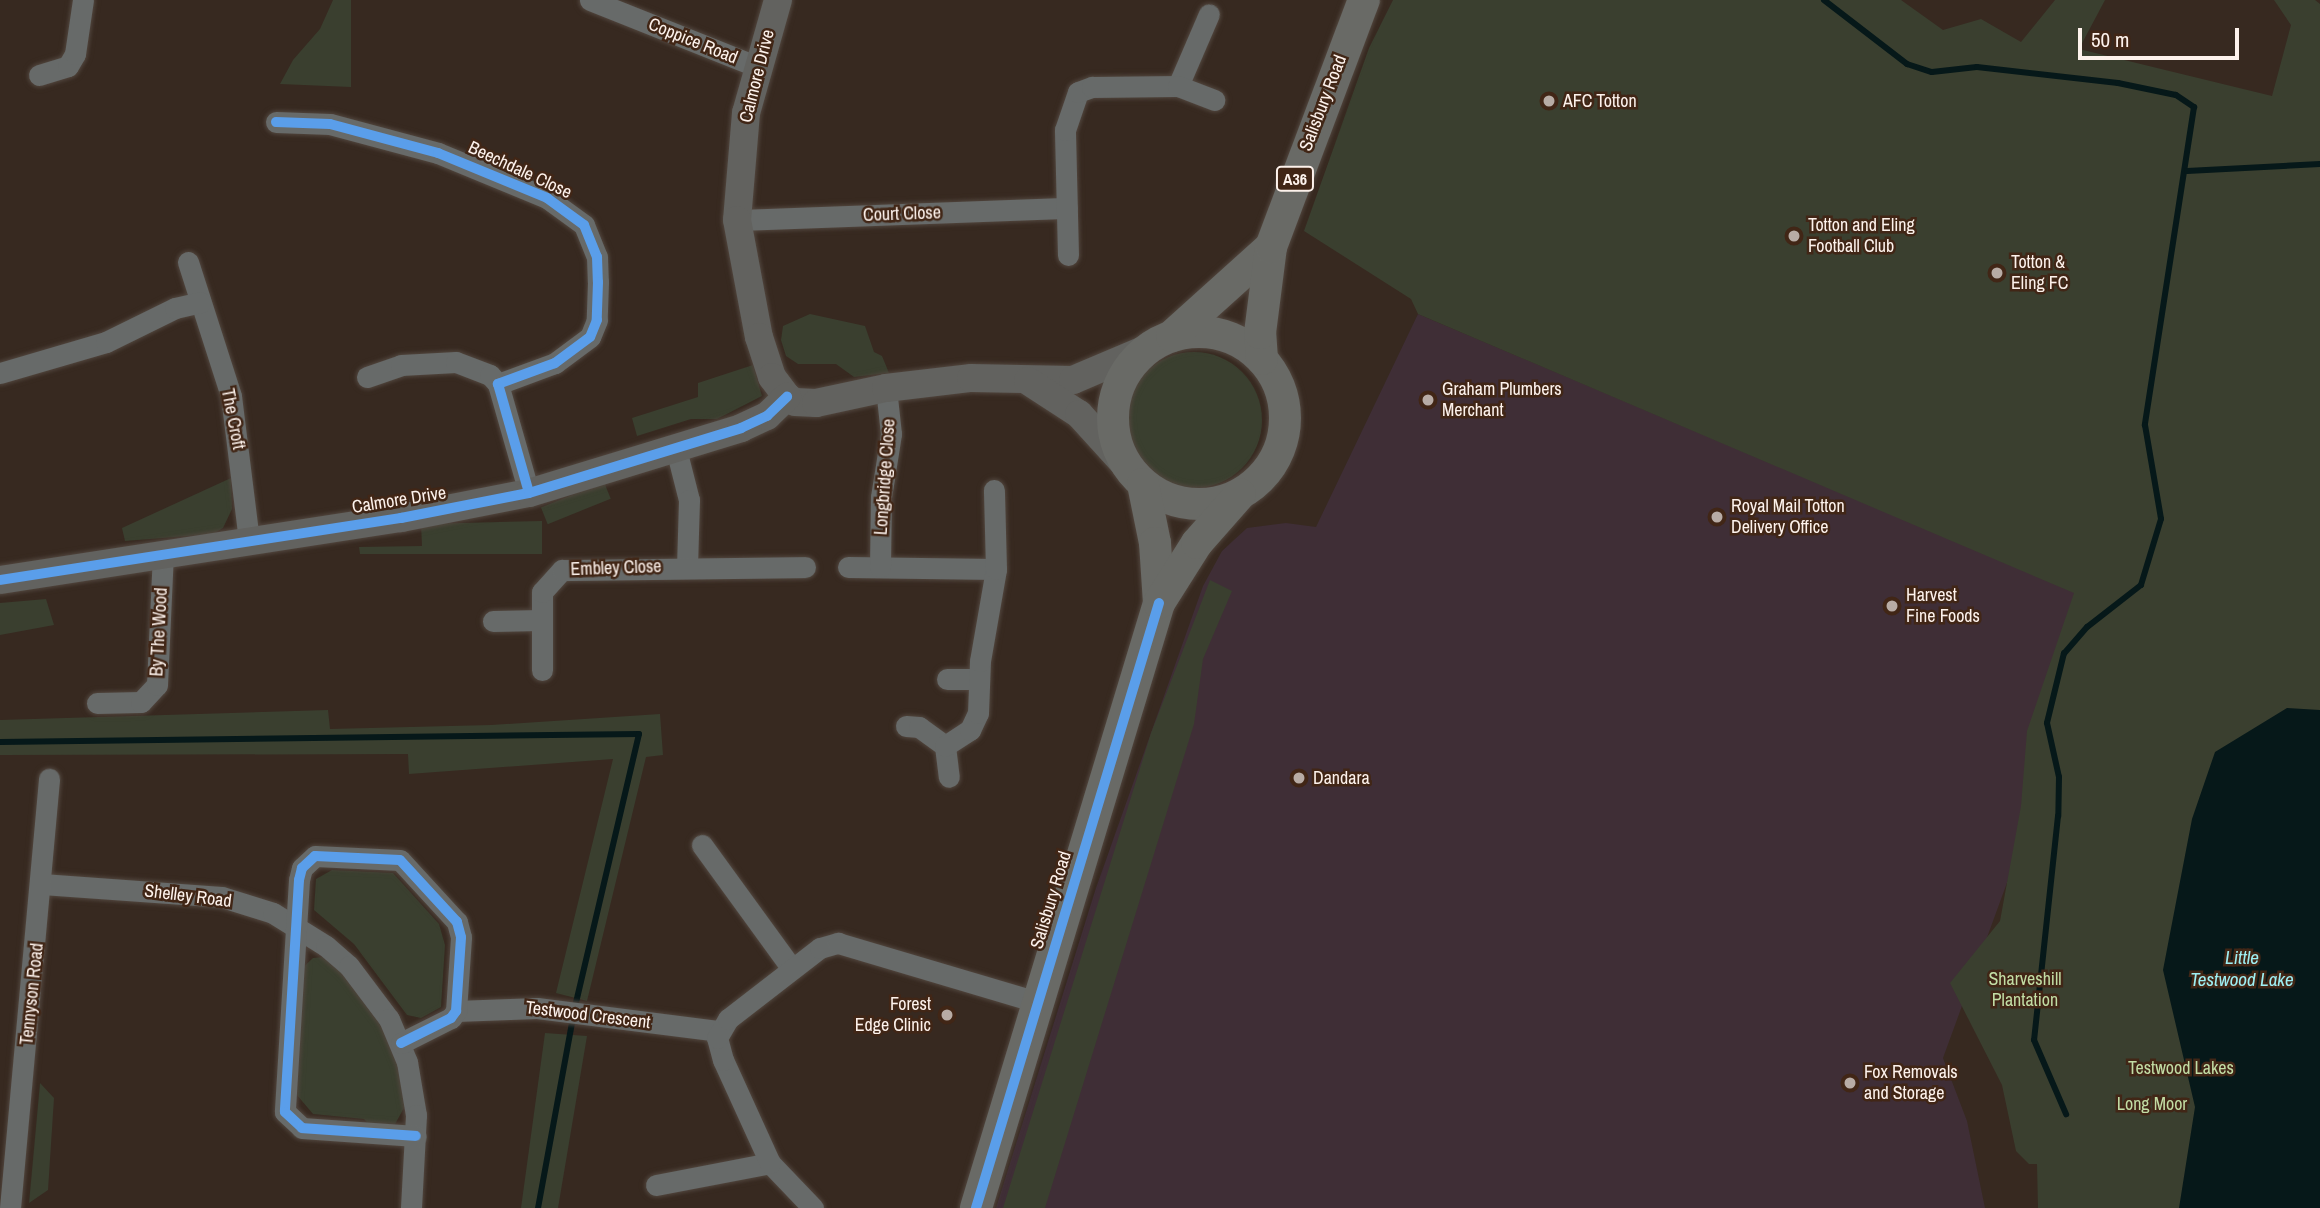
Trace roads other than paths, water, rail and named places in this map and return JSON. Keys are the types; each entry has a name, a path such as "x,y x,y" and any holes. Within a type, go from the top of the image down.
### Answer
{"main road":[{"name":"Salisbury Road","path":"1262,359 1262,312 1271,247 1364,0"},
{"name":"Salisbury Road","path":"1159,342 1271,247"},
{"path":"1211,332 1230,337 1262,359 1283,397 1285,418 1281,444 1270,467 1240,494 1221,502 1180,502 1135,475 1119,450 1112,413 1122,377 1159,342 1211,332"},
{"name":"Salisbury Road","path":"1135,475 1155,543 1159,603"},
{"name":"Salisbury Road","path":"976,1208 1159,603 1197,543 1240,494"}],"street":[{"path":"39,75 68,65 75,54 83,0"},
{"name":"Coppice Road","path":"590,0 758,67"},
{"name":"Calmore Drive","path":"0,580 529,493 756,422 787,397 772,377 759,337 737,220 739,153 758,67 778,0"},
{"path":"1178,86 1209,14"},
{"path":"1068,255 1065,130 1078,92 1092,87 1178,86 1214,100"},
{"name":"Beechdale Close","path":"276,122 330,124 438,153 547,198 584,225 597,257 597,320 590,337 555,363 498,384"},
{"name":"Court Close","path":"737,220 1067,208"},
{"name":"The Croft","path":"188,261 232,396 249,540"},
{"path":"0,373 106,342 176,309 200,302"},
{"path":"787,397 795,402 816,403 886,388 971,378 1073,380 1159,342"},
{"path":"367,377 401,365 456,362 490,375 498,384 529,493"},
{"path":"1026,380 1079,414 1135,475"},
{"name":"Longbridge Close","path":"880,567 881,497 891,434 886,388"},
{"name":"Embley Close","path":"676,449 689,500 687,566"},
{"path":"945,746 974,726 978,713 979,679 996,569 994,490"},
{"name":"By The Wood","path":"97,703 141,702 157,685 163,553"},
{"name":"Embley Close","path":"541,670 541,620 545,583 562,569 806,567"},
{"path":"848,567 996,569"},
{"path":"493,621 541,620"},
{"path":"947,679 979,679"},
{"path":"906,726 919,727 945,746 949,777"},
{"name":"Tennyson Road","path":"10,1208 43,884 49,779"},
{"path":"702,845 792,969"},
{"path":"401,1043 451,1018 456,1011 460,930 400,860 314,856 302,868 295,925 285,1112 302,1128 416,1136"},
{"name":"Shelley Road","path":"43,884 222,897 295,925 349,966 389,1019 401,1043 413,1090 416,1136 411,1208"},
{"path":"813,1208 770,1163 723,1060 719,1031 727,1018 820,948 848,944 1037,1002"},
{"name":"Testwood Crescent","path":"456,1011 537,1008 719,1031"},
{"path":"656,1185 770,1163"}],"water":[{"name":"Little Testwood Lake","path":"2287,708 2320,710 2320,1208 2179,1208 2195,1107 2163,970 2192,819 2215,752"}],"waterway":[{"path":"1824,0 1907,64 1932,72 1977,67 2118,83 2176,95 2194,107 2145,425 2161,519 2141,585 2087,627 2064,653 2047,723 2059,777 2058,816 2034,1040 2066,1114"},
{"path":"2187,171 2320,164"},
{"path":"0,742 639,734 574,1012 538,1208"}],"place":[{"name":"AFC Totton","path":"1549,101"},
{"name":"Totton and Eling Football Club","path":"1794,236"},
{"name":"Totton & Eling FC","path":"1997,273"},
{"name":"Graham Plumbers Merchant","path":"1428,400"},
{"name":"Royal Mail Totton Delivery Office","path":"1717,517"},
{"name":"Harvest Fine Foods","path":"1892,606"},
{"name":"Dandara","path":"1299,778"},
{"name":"Forest Edge Clinic","path":"947,1015"},
{"name":"Fox Removals and Storage","path":"1850,1083"}],"park label":[{"name":"Sharveshill Plantation","path":"2025,990"},
{"name":"Testwood Lakes","path":"2181,1068"},
{"name":"Long Moor","path":"2152,1104"}]}
